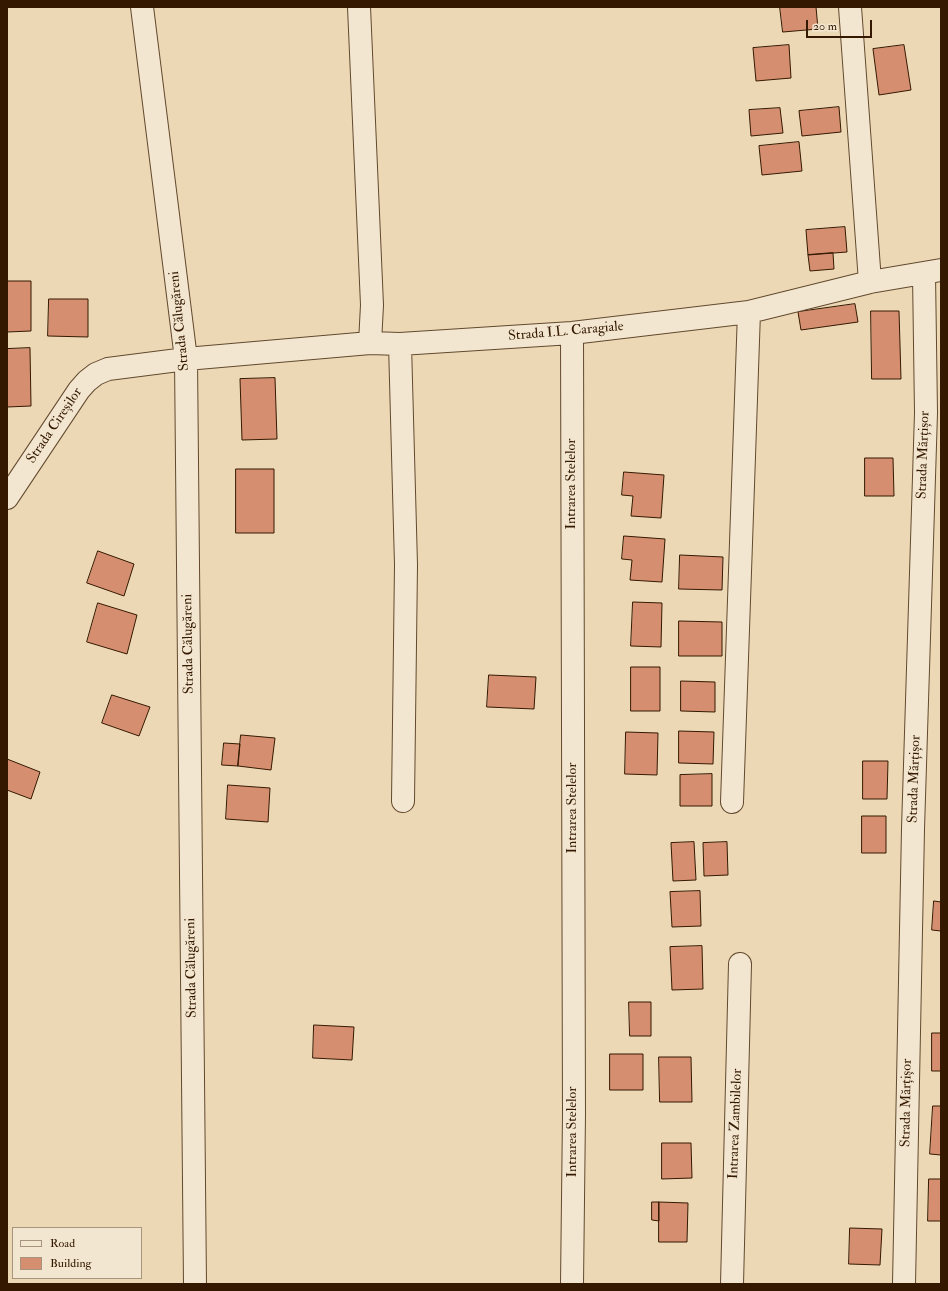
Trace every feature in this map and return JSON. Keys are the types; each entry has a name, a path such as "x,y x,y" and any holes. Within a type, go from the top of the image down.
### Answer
{"street":[{"name":"Strada Călugăreni","path":"142,7 186,358 195,1284"},
{"path":"359,7 372,305 370,342"},
{"path":"850,7 870,282"},
{"name":"Strada I.L. Caragiale","path":"186,358 370,342 400,344 572,333 749,312 870,282 932,272"},
{"name":"Strada Mărțișor","path":"904,1284 913,829 932,272"},
{"path":"732,802 749,312"},
{"name":"Intrarea Stelelor","path":"572,333 574,1106 572,1284"},
{"path":"400,344 406,564 404,801"},
{"name":"Strada Cireșilor","path":"9,492 79,390 96,374 108,369 186,358"},
{"name":"Intrarea Zambilelor","path":"732,1284 740,964"}],"building":[{"path":"780,7 816,7 818,29 783,32"},
{"path":"789,45 791,78 756,81 753,48"},
{"path":"904,45 911,90 879,95 873,49"},
{"path":"839,107 841,132 802,136 799,111"},
{"path":"780,108 783,133 751,136 749,110"},
{"path":"799,142 802,171 762,175 759,146"},
{"path":"845,227 847,252 808,255 806,230"},
{"path":"833,253 834,269 810,271 808,255"},
{"path":"7,281 31,281 31,331 7,332"},
{"path":"49,299 88,299 88,337 48,336"},
{"path":"855,304 858,322 801,330 798,312"},
{"path":"871,311 899,311 901,379 872,379"},
{"path":"30,348 31,406 7,407 7,349"},
{"path":"275,378 277,439 242,440 240,379"},
{"path":"865,458 893,458 894,496 865,496"},
{"path":"236,469 274,469 274,533 236,533"},
{"path":"624,472 664,475 661,518 631,516 633,496 622,495"},
{"path":"624,536 665,539 662,582 630,580 632,560 622,559"},
{"path":"98,551 134,564 124,596 87,583"},
{"path":"680,555 723,557 722,590 679,589"},
{"path":"633,602 662,603 661,647 631,646"},
{"path":"98,603 137,615 127,654 87,642"},
{"path":"679,621 722,622 722,656 679,656"},
{"path":"631,667 660,667 660,711 631,711"},
{"path":"489,675 536,677 534,709 487,707"},
{"path":"681,681 715,682 715,712 681,711"},
{"path":"112,695 150,707 139,736 102,723"},
{"path":"679,731 714,732 713,764 679,763"},
{"path":"626,732 658,733 657,775 625,774"},
{"path":"241,735 275,738 271,770 238,766"},
{"path":"224,743 240,744 238,766 222,765"},
{"path":"7,759 40,772 31,799 7,790"},
{"path":"863,761 888,761 887,799 863,799"},
{"path":"712,774 712,806 680,806 680,775"},
{"path":"228,785 270,788 268,822 226,819"},
{"path":"862,816 886,816 886,853 862,853"},
{"path":"694,842 696,880 673,881 671,843"},
{"path":"727,842 728,875 704,876 703,843"},
{"path":"700,891 701,926 672,927 670,892"},
{"path":"934,901 941,902 941,931 932,930"},
{"path":"702,946 703,989 672,990 670,947"},
{"path":"629,1002 651,1002 651,1036 630,1036"},
{"path":"314,1025 354,1027 352,1060 313,1058"},
{"path":"932,1033 941,1033 941,1071 932,1071"},
{"path":"610,1054 643,1054 643,1090 610,1090"},
{"path":"659,1057 691,1057 692,1102 660,1102"},
{"path":"933,1106 941,1106 941,1155 930,1154"},
{"path":"662,1143 691,1143 692,1178 662,1179"},
{"path":"929,1179 941,1179 941,1221 928,1221"},
{"path":"652,1202 659,1202 659,1221 652,1220"},
{"path":"659,1202 688,1203 687,1242 659,1242"},
{"path":"850,1228 882,1229 880,1265 849,1264"}]}
